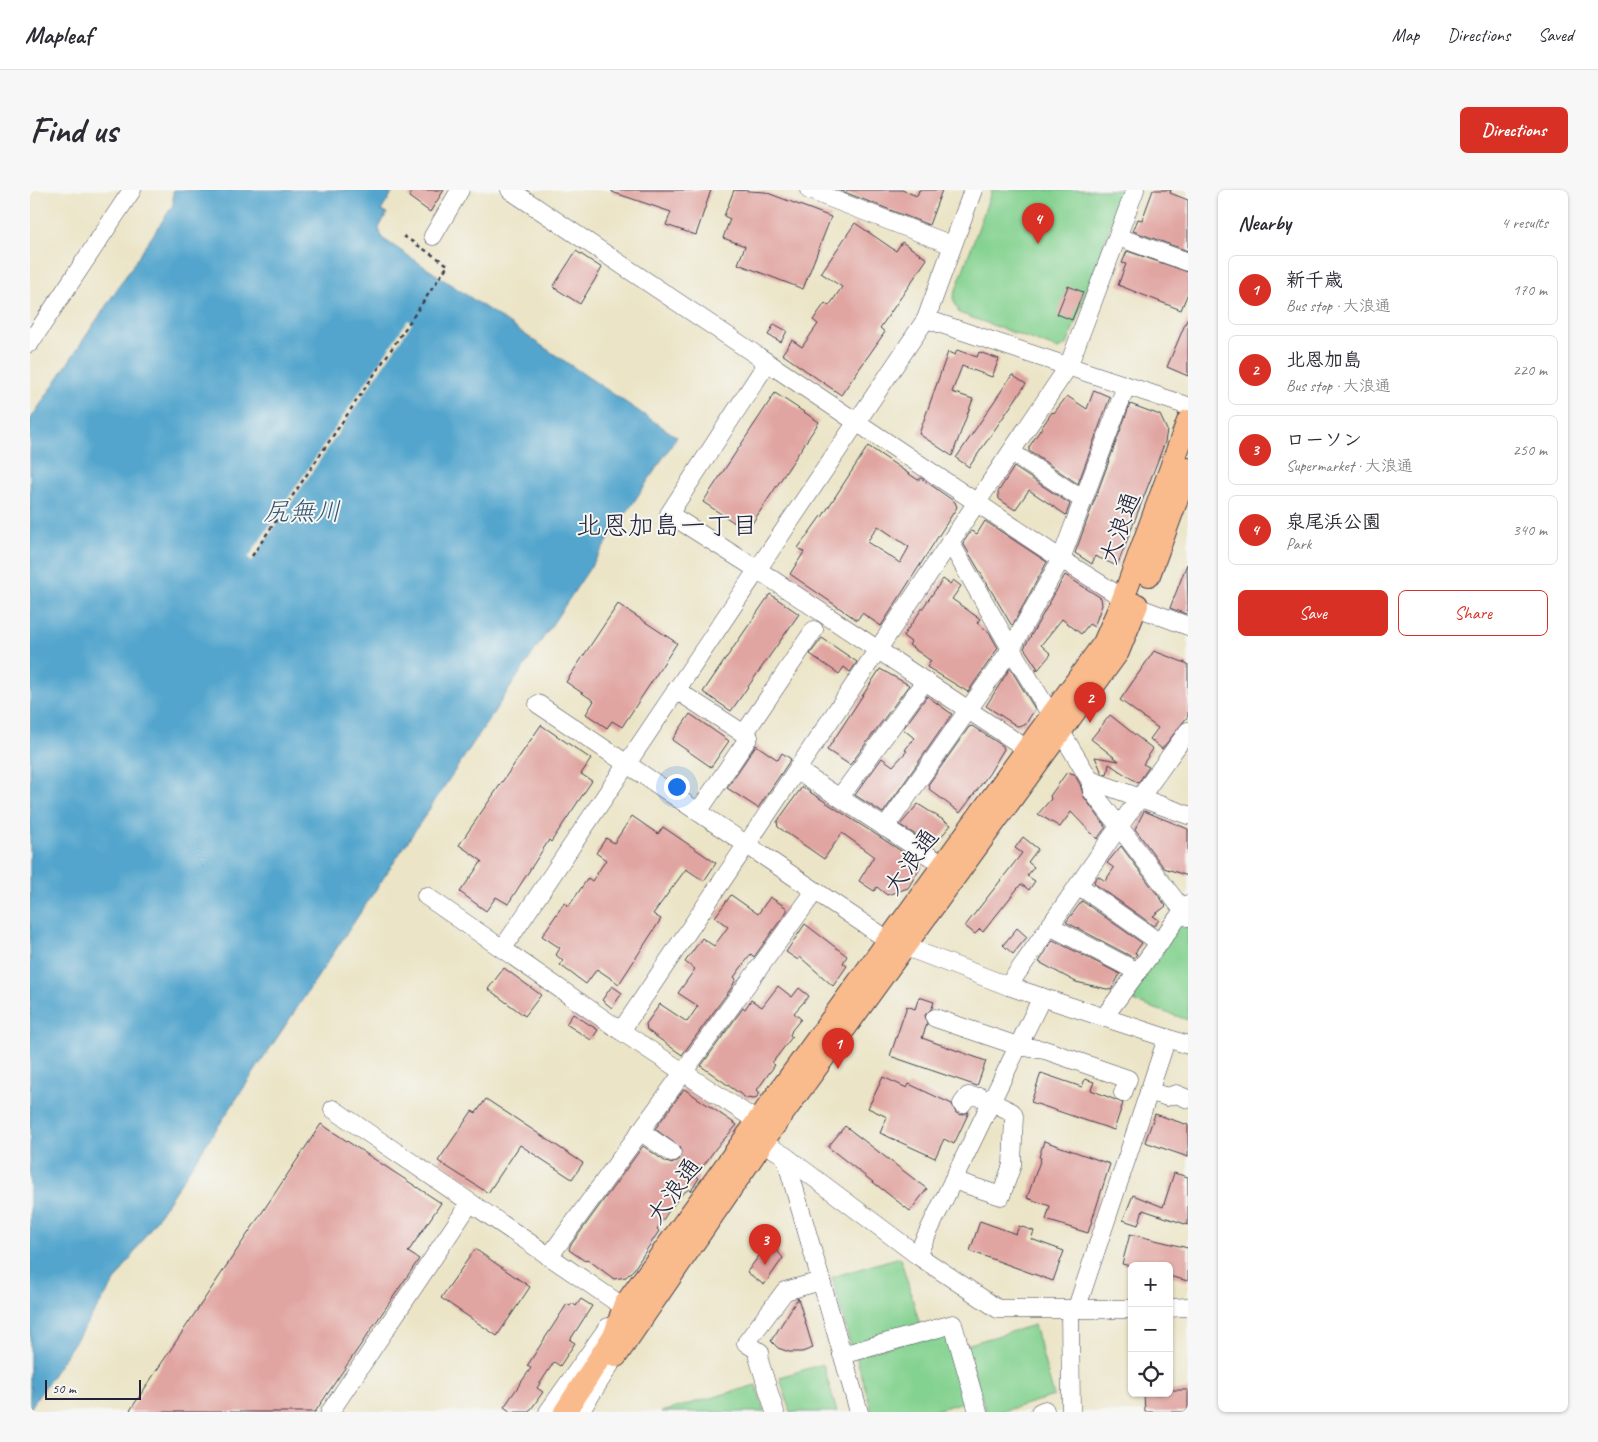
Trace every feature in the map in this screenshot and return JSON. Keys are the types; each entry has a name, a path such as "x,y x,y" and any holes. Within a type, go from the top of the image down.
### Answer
{"main road":[{"name":"大浪通","path":"1130,603 1188,422"},
{"name":"大浪通","path":"582,1386 610,1365 632,1312 760,1132 1057,723 1130,603 1187,474"},
{"name":"大浪通","path":"897,943 943,865 1035,754"},
{"path":"565,1412 632,1312"}],"street":[{"path":"30,343 132,190"},
{"path":"433,236 460,190"},
{"path":"510,190 1061,559 1130,603 1188,626"},
{"path":"809,190 952,245"},
{"path":"503,948 926,319 973,190"},
{"path":"621,1031 1068,367 1135,190"},
{"path":"1118,237 1188,262"},
{"path":"926,319 1188,406"},
{"path":"767,363 669,514 758,570 1035,754"},
{"path":"885,828 1011,649 1061,559 1126,386"},
{"path":"1011,452 1083,500"},
{"path":"950,542 1011,649 1090,780 1092,791 1118,828 1186,911 1104,1017"},
{"path":"744,734 814,630"},
{"path":"840,797 924,681"},
{"path":"676,690 749,737 698,812"},
{"path":"538,704 627,762 815,891 897,943 1008,986 1188,1045"},
{"path":"1008,986 1118,828 1185,742"},
{"path":"797,770 943,865"},
{"path":"1090,780 1188,815"},
{"path":"1078,886 1160,943"},
{"path":"549,1257 815,891"},
{"path":"426,896 683,1073 760,1132 784,1156 917,1255 998,1309 1128,1308"},
{"path":"1050,926 1138,972"},
{"path":"917,1255 1042,997"},
{"path":"935,1018 1018,1046 1045,1050 1128,1078 1124,1093"},
{"path":"1071,1412 1073,1310 1167,1038"},
{"path":"1150,1091 1166,1097 1176,1094 1188,1099"},
{"path":"953,1180 1001,1196 1012,1165 1014,1116 1008,1109 992,1101 974,1096 965,1099 962,1104"},
{"path":"333,1109 632,1312 548,1412"},
{"path":"640,1132 672,1153"},
{"path":"784,1156 859,1412"},
{"path":"330,1412 470,1203"},
{"path":"775,1412 758,1357 760,1352 746,1343 784,1291 820,1281"},
{"path":"1173,1308 1188,1307"},
{"path":"842,1355 953,1324 978,1412"},
{"path":"580,1412 610,1365"}],"path":[{"path":"252,556 448,265 402,235"}],"green space":[{"path":"992,190 1124,190 1067,345 1058,349 959,313 953,298"},
{"path":"1179,925 1188,925 1188,1020 1135,1002 1132,995"},
{"path":"900,1257 921,1328 851,1347 832,1277"},
{"path":"1034,1325 1054,1396 1000,1412 986,1412 966,1345"},
{"path":"950,1329 970,1400 930,1412 872,1412 856,1356"},
{"path":"823,1364 837,1412 790,1412 780,1377"},
{"path":"756,1385 764,1412 661,1412"}],"water":[{"name":"尻無川","path":"173,190 394,190 381,211 387,213 379,228 382,238 677,437 30,1409 30,420 173,205"}],"pier":[{"path":"408,320 412,323 252,561 248,558"}],"building":[{"path":"413,190 444,190 430,212 409,197"},
{"path":"612,190 711,190 696,235 666,225 671,212 612,192"},
{"path":"734,190 765,192 831,217 803,289 738,264 745,246 723,238 730,219 724,216"},
{"path":"839,190 902,190 917,196 919,190 942,190 929,225"},
{"path":"1153,190 1171,190 1170,193 1188,200 1188,251 1133,231 1138,219 1142,220"},
{"path":"855,223 896,251 902,242 927,259 880,328 885,332 841,395 782,354 792,340 802,347 818,324 813,320 825,303 829,306 842,287 821,273"},
{"path":"576,251 602,268 580,304 553,287"},
{"path":"1127,251 1188,272 1188,293 1181,310 1118,285 1126,264 1122,263"},
{"path":"1068,286 1083,292 1072,320 1057,314"},
{"path":"1188,317 1188,376 1167,367"},
{"path":"774,324 787,331 781,342 768,335"},
{"path":"957,350 977,357 979,352 999,359 992,377 962,366 952,392 973,399 952,456 919,434 948,352 955,355"},
{"path":"1012,375 1026,384 969,467 956,458"},
{"path":"1094,390 1110,397 1078,484 1029,451 1029,447 1052,412 1054,413 1067,396 1087,409"},
{"path":"775,393 819,422 747,531 703,502"},
{"path":"1130,404 1160,415 1167,430 1165,442 1117,566 1095,556 1092,564 1075,553"},
{"path":"868,446 918,480 921,478 955,502 957,507 881,626 862,613 857,620 790,574 804,552 798,548 822,517","holes":["878,526 909,547 900,563 867,542"]},
{"path":"1014,467 1070,504 1066,515 1029,490 1015,510 999,499 998,492"},
{"path":"985,521 1047,562 1012,626 963,543 971,531 977,534"},
{"path":"1187,564 1188,609 1186,614 1170,608"},
{"path":"1065,575 1101,598 1102,605 1094,627 1089,624 1081,634 1062,619 1041,645 1051,654 1037,671 1035,669 1038,669 1024,648"},
{"path":"943,579 950,584 953,580 961,586 952,599 980,619 977,623 989,632 998,648 968,692 927,667 931,661 909,645 911,642 903,636"},
{"path":"770,594 799,614 731,711 703,692"},
{"path":"618,604 677,643 622,727 612,721 607,728 586,714 594,701 566,682"},
{"path":"822,638 857,662 850,672 844,667 839,674 810,654"},
{"path":"1154,651 1188,664 1188,716 1162,749 1150,739 1158,728 1120,700"},
{"path":"1010,668 1035,709 1025,725 1017,726 986,706"},
{"path":"880,669 909,685 850,765 827,750"},
{"path":"927,696 952,714 883,813 855,795 882,758 893,766 907,751 905,750 914,738 903,729"},
{"path":"690,714 729,741 711,767 672,740"},
{"path":"1110,715 1153,749 1143,764 1149,767 1138,783 1109,764 1107,775 1102,773 1095,757 1119,761 1091,739"},
{"path":"541,725 591,759 581,774 592,781 551,842 549,840 508,904 496,897 486,911 460,892 482,861 459,845"},
{"path":"972,726 1003,746 1004,749 989,774 960,813 929,789 928,785 969,727"},
{"path":"756,745 778,760 782,753 791,759 758,808 727,788"},
{"path":"1067,772 1074,774 1080,784 1084,797 1106,827 1097,839 1071,812 1060,827 1038,814 1051,799 1050,796"},
{"path":"802,787 920,863 920,868 908,888 887,895 877,887 874,891 859,881 874,856 842,833 824,859 778,827 777,822"},
{"path":"918,804 951,825 933,846 900,825"},
{"path":"1144,811 1188,829 1188,876 1164,868 1135,829"},
{"path":"632,816 658,834 663,827 716,863 704,881 686,869 653,914 661,919 619,984 597,969 586,984 560,965 563,961 556,955 560,948 542,936 564,903 569,906 588,878 592,881 606,860 596,853 606,838 614,843"},
{"path":"1023,837 1038,849 1028,862 1034,867 1027,876 1035,881 1029,890 1021,884 983,932 980,929 975,934 965,926 1022,853 1015,848"},
{"path":"1121,846 1166,906 1153,916 1159,920 1154,926 1095,884 1094,881 1098,876 1105,881 1114,868 1107,863"},
{"path":"731,895 758,914 770,897 787,908 787,911 754,957 751,954 734,977 736,979 732,987 682,1055 647,1030 646,1024 660,1004 687,1022 698,1006 678,993 695,969 685,962 702,938 714,946 728,927 715,917"},
{"path":"1082,901 1142,943 1134,958 1066,922"},
{"path":"805,924 847,956 843,963 847,966 833,986 800,957 798,960 786,952"},
{"path":"1017,928 1027,937 1013,954 1003,945"},
{"path":"1053,940 1120,974 1111,990 1076,982 1039,962"},
{"path":"504,968 541,995 525,1016 488,989"},
{"path":"612,986 622,993 612,1008 602,1000"},
{"path":"778,986 792,997 799,988 809,996 794,1013 801,1019 792,1030 790,1035 792,1037 772,1063 775,1065 757,1090 760,1093 755,1099 746,1098 701,1066 743,1008 745,1009 751,1000 762,1007"},
{"path":"919,997 934,1002 932,1008 925,1015 927,1024 922,1038 986,1061 977,1086 890,1056 907,1006 915,1009"},
{"path":"573,1014 598,1030 591,1040 566,1024"},
{"path":"1041,1073 1082,1087 1085,1079 1094,1082 1091,1090 1123,1103 1114,1130 1031,1102"},
{"path":"883,1077 907,1088 909,1084 952,1104 956,1113 961,1115 969,1112 954,1144 944,1139 935,1158 880,1133 887,1117 868,1108"},
{"path":"684,1089 737,1125 716,1148 696,1176 699,1178 691,1191 689,1189 681,1195 668,1212 657,1229 659,1231 634,1269 626,1277 614,1279 587,1259 585,1261 569,1250 570,1246 643,1146 666,1162 672,1164 680,1159 681,1148 655,1129"},
{"path":"486,1099 583,1163 572,1179 520,1145 488,1193 438,1161 472,1111 476,1113"},
{"path":"1155,1114 1188,1125 1188,1157 1145,1142"},
{"path":"321,1124 441,1203 408,1252 419,1259 315,1412 129,1412"},
{"path":"845,1126 927,1189 910,1211 828,1147"},
{"path":"1044,1141 1110,1164 1088,1233 1046,1220 1050,1206 1027,1198 1041,1158 1039,1157"},
{"path":"1174,1173 1188,1177 1188,1225 1143,1210 1138,1225 1123,1220 1133,1195 1163,1207"},
{"path":"980,1221 1016,1234 1019,1226 1034,1231 1031,1239 1064,1251 1053,1281 970,1251"},
{"path":"1130,1234 1188,1248 1188,1281 1173,1277 1173,1262 1128,1262 1128,1265 1122,1264"},
{"path":"767,1245 776,1249 783,1258 764,1285 747,1272"},
{"path":"475,1249 530,1287 497,1336 441,1298"},
{"path":"798,1298 813,1348 802,1352 789,1352 778,1348 771,1341"},
{"path":"581,1299 592,1306 570,1340 575,1343 560,1366 554,1362 537,1388 543,1392 529,1412 511,1412 504,1407 531,1368 527,1366 567,1304 570,1306 572,1303 576,1306"},
{"path":"1173,1390 1188,1390 1188,1412 1145,1412 1144,1397 1173,1397"}],"place":[{"name":"泉尾浜公園","path":"1038,244"},
{"name":"北恩加島","path":"1090,723"},
{"name":"新千歳","path":"838,1069"},
{"name":"ローソン","path":"765,1265"}],"district":[{"name":"北恩加島一丁目","path":"667,525"}]}
